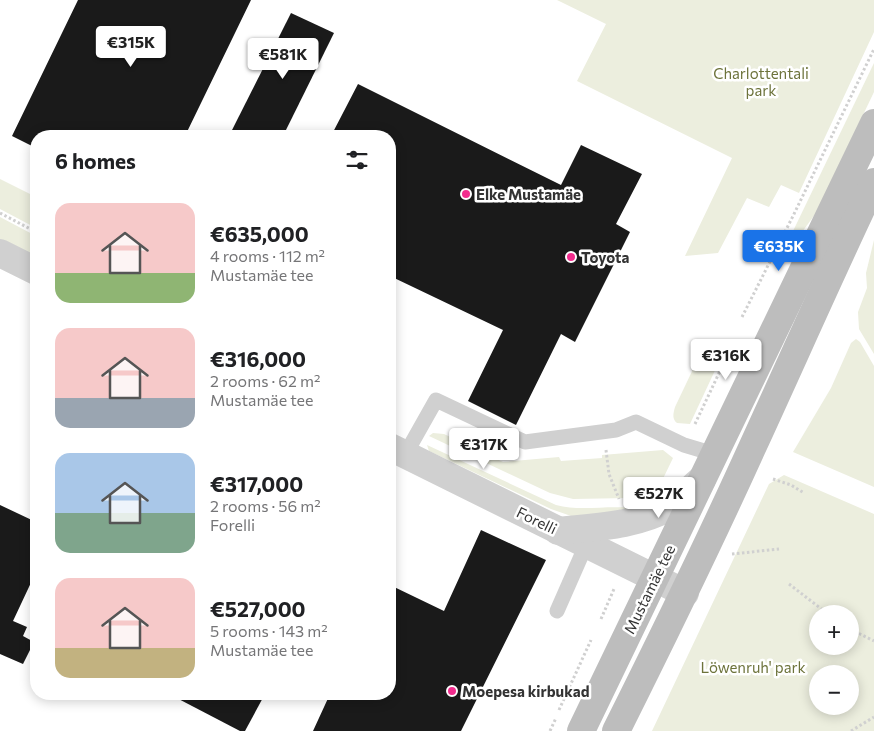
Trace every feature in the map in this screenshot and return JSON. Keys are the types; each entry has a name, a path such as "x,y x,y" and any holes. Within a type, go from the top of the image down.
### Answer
{"main road":[{"name":"Mustamäe tee","path":"581,731 874,123"},
{"path":"616,731 685,593 874,182"}],"street":[{"path":"0,253 30,268"},
{"name":"Forelli","path":"398,451 685,593"},
{"path":"558,531 617,524 645,517 669,507 702,479"}],"lane":[{"path":"398,451 436,400 525,442 616,430 636,422 684,445 714,454"},
{"path":"556,611 586,545"}],"path":[{"path":"742,317 874,49"},
{"path":"0,213 30,229"},
{"path":"695,424 728,354"},
{"path":"604,432 609,474 620,502 612,501"},
{"path":"773,479 791,485 804,493"},
{"path":"729,555 779,549"},
{"path":"789,584 816,605"},
{"path":"601,619 614,589"},
{"path":"859,634 874,641"},
{"path":"550,731 591,640"},
{"path":"850,731 874,716"}],"green space":[{"name":"Charlottentali park","path":"557,0 874,0 874,32 799,193 781,185 769,207 747,198 718,253 685,256 732,158 577,81 606,24"},
{"path":"874,63 874,92 816,213 783,258 781,256"},
{"path":"0,179 30,194 30,225 0,209"},
{"path":"0,217 30,233 30,257 0,242"},
{"path":"874,240 874,354 859,329 858,312 867,288 866,273"},
{"path":"856,339 860,342 874,366 874,487 793,452 831,388 851,343"},
{"path":"718,342 725,349 690,424 677,423 673,416 675,407 705,344"},
{"path":"433,433 444,434 503,462 559,457 561,461 602,458 602,455 663,450 673,458 659,487 647,496 573,499 550,493 429,436"},
{"path":"427,445 556,505 576,508 617,507 638,509 591,516 571,516 551,509 429,451"},
{"name":"Löwenruh' park","path":"784,475 874,514 874,731 652,731 769,484"}],"building":[{"path":"78,0 251,0 188,130 30,130 30,145 12,136"},
{"path":"291,13 334,33 286,130 232,130"},
{"path":"358,84 561,185 581,145 642,174 616,224 630,232 575,342 561,334 516,425 468,401 503,330 396,279 396,130 334,130"},
{"path":"0,505 30,519 30,585 13,621 27,627 23,636 30,640 30,650 23,664 0,654"},
{"path":"481,530 546,560 461,731 313,731 327,700 396,700 396,588 444,611"},
{"path":"181,700 262,700 245,731 240,731"}],"place":[{"name":"Elke Mustamäe","path":"466,194"},
{"name":"Toyota","path":"571,257"},
{"name":"Moepesa kirbukad","path":"452,691"}]}
